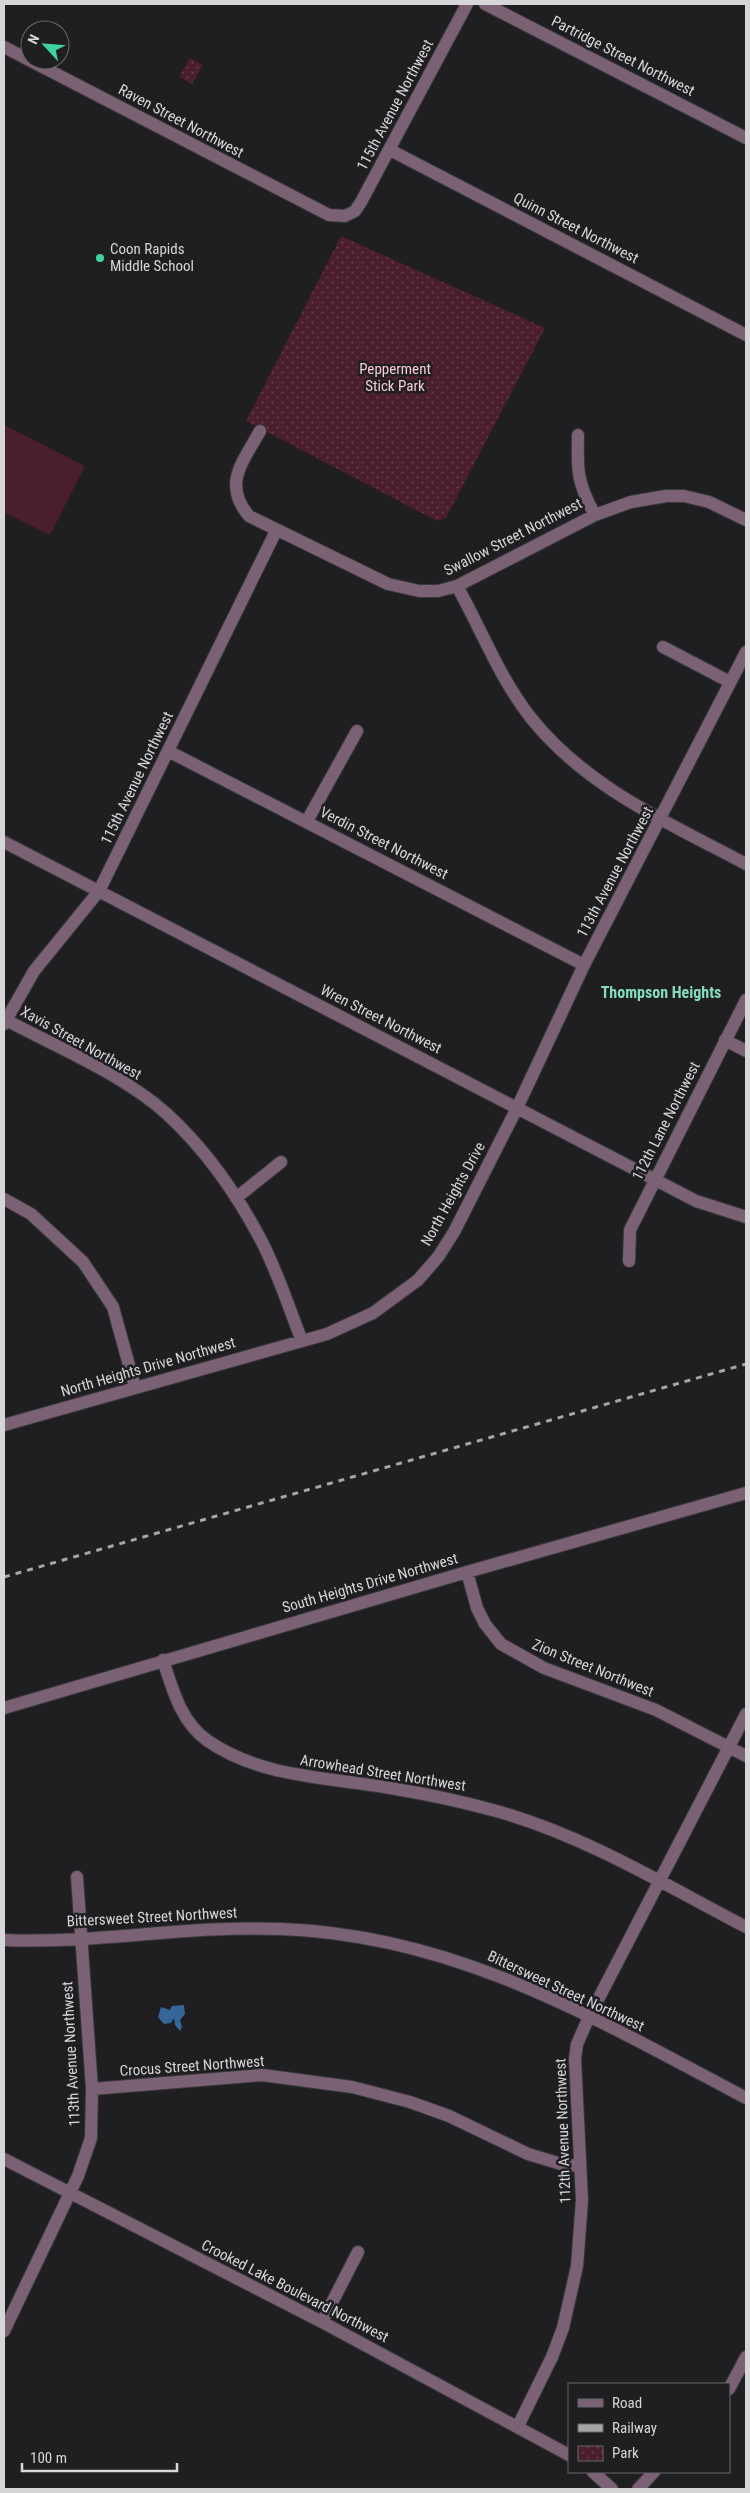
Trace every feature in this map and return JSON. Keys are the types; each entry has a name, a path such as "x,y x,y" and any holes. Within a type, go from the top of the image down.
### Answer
{"street":[{"name":"115th Avenue Northwest","path":"345,216 355,210 361,202 467,4"},
{"name":"Partridge Street Northwest","path":"485,4 746,138"},
{"name":"Raven Street Northwest","path":"4,47 264,183 329,215 345,216"},
{"name":"Quinn Street Northwest","path":"390,150 746,335"},
{"name":"Swallow Street Northwest","path":"260,431 235,480 235,492 240,505 249,516 276,531 388,584 418,591 438,591 458,586 595,514 645,498 684,496 709,502 746,520"},
{"path":"578,435 578,476 582,491 595,514"},
{"name":"115th Avenue Northwest","path":"5,1022 34,971 99,891 276,531"},
{"path":"458,586 512,690 530,717 554,745 591,776 630,802 746,864"},
{"path":"663,647 730,682"},
{"name":"113th Avenue Northwest","path":"517,1108 584,965 662,819 746,652"},
{"path":"307,821 357,731"},
{"name":"Verdin Street Northwest","path":"168,751 584,965"},
{"name":"Wren Street Northwest","path":"4,842 696,1202 746,1217"},
{"name":"112th Lane Northwest","path":"629,1260 630,1230 746,1000"},
{"name":"Xavis Street Northwest","path":"5,1022 118,1080 166,1114 221,1173 263,1242 302,1341"},
{"path":"725,1040 746,1051"},
{"name":"North Heights Drive","path":"302,1341 327,1334 373,1313 418,1280 438,1257 454,1232 517,1108"},
{"path":"236,1198 281,1162"},
{"path":"4,1198 30,1214 82,1262 113,1307 135,1387"},
{"name":"North Heights Drive Northwest","path":"4,1425 302,1341"},
{"name":"South Heights Drive Northwest","path":"4,1708 163,1660 746,1493"},
{"name":"Zion Street Northwest","path":"467,1572 477,1608 485,1624 501,1644 544,1668 656,1710 746,1756"},
{"name":"Arrowhead Street Northwest","path":"163,1660 171,1686 186,1720 208,1741 239,1756 265,1767 293,1775 388,1787 450,1799 502,1813 576,1840 746,1927"},
{"name":"112th Avenue Northwest","path":"518,2426 552,2357 570,2300 578,2266 582,2200 575,2059 579,2038 746,1714"},
{"name":"113th Avenue Northwest","path":"4,2331 70,2193 91,2138 92,2089 77,1878"},
{"name":"Bittersweet Street Northwest","path":"4,1940 82,1938 249,1928 312,1930 372,1939 422,1950 487,1970 589,2017 746,2098"},
{"name":"Crocus Street Northwest","path":"92,2089 262,2075 352,2087 410,2102 449,2116 528,2154 561,2164 580,2166"},
{"name":"Crooked Lake Boulevard Northwest","path":"4,2159 322,2322 568,2454"},
{"path":"322,2322 358,2252"},
{"path":"730,2387 746,2357"},
{"path":"594,2473 612,2489"},
{"path":"638,2489 653,2473"}],"green space":[{"path":"190,58 203,65 192,84 179,77"},
{"name":"Pepperment Stick Park","path":"341,236 545,328 446,518 437,521 246,421"},
{"path":"4,425 85,466 50,535 4,512"}],"water":[{"path":"184,2005 185,2014 180,2020 182,2027 180,2031 175,2025 174,2018 171,2023 164,2024 158,2017 161,2007 170,2010 172,2006"}],"railway":[{"path":"4,1577 746,1364"}],"place":[{"name":"Coon Rapids Middle School","path":"100,258"}],"district":[{"name":"Thompson Heights","path":"661,992"}]}
